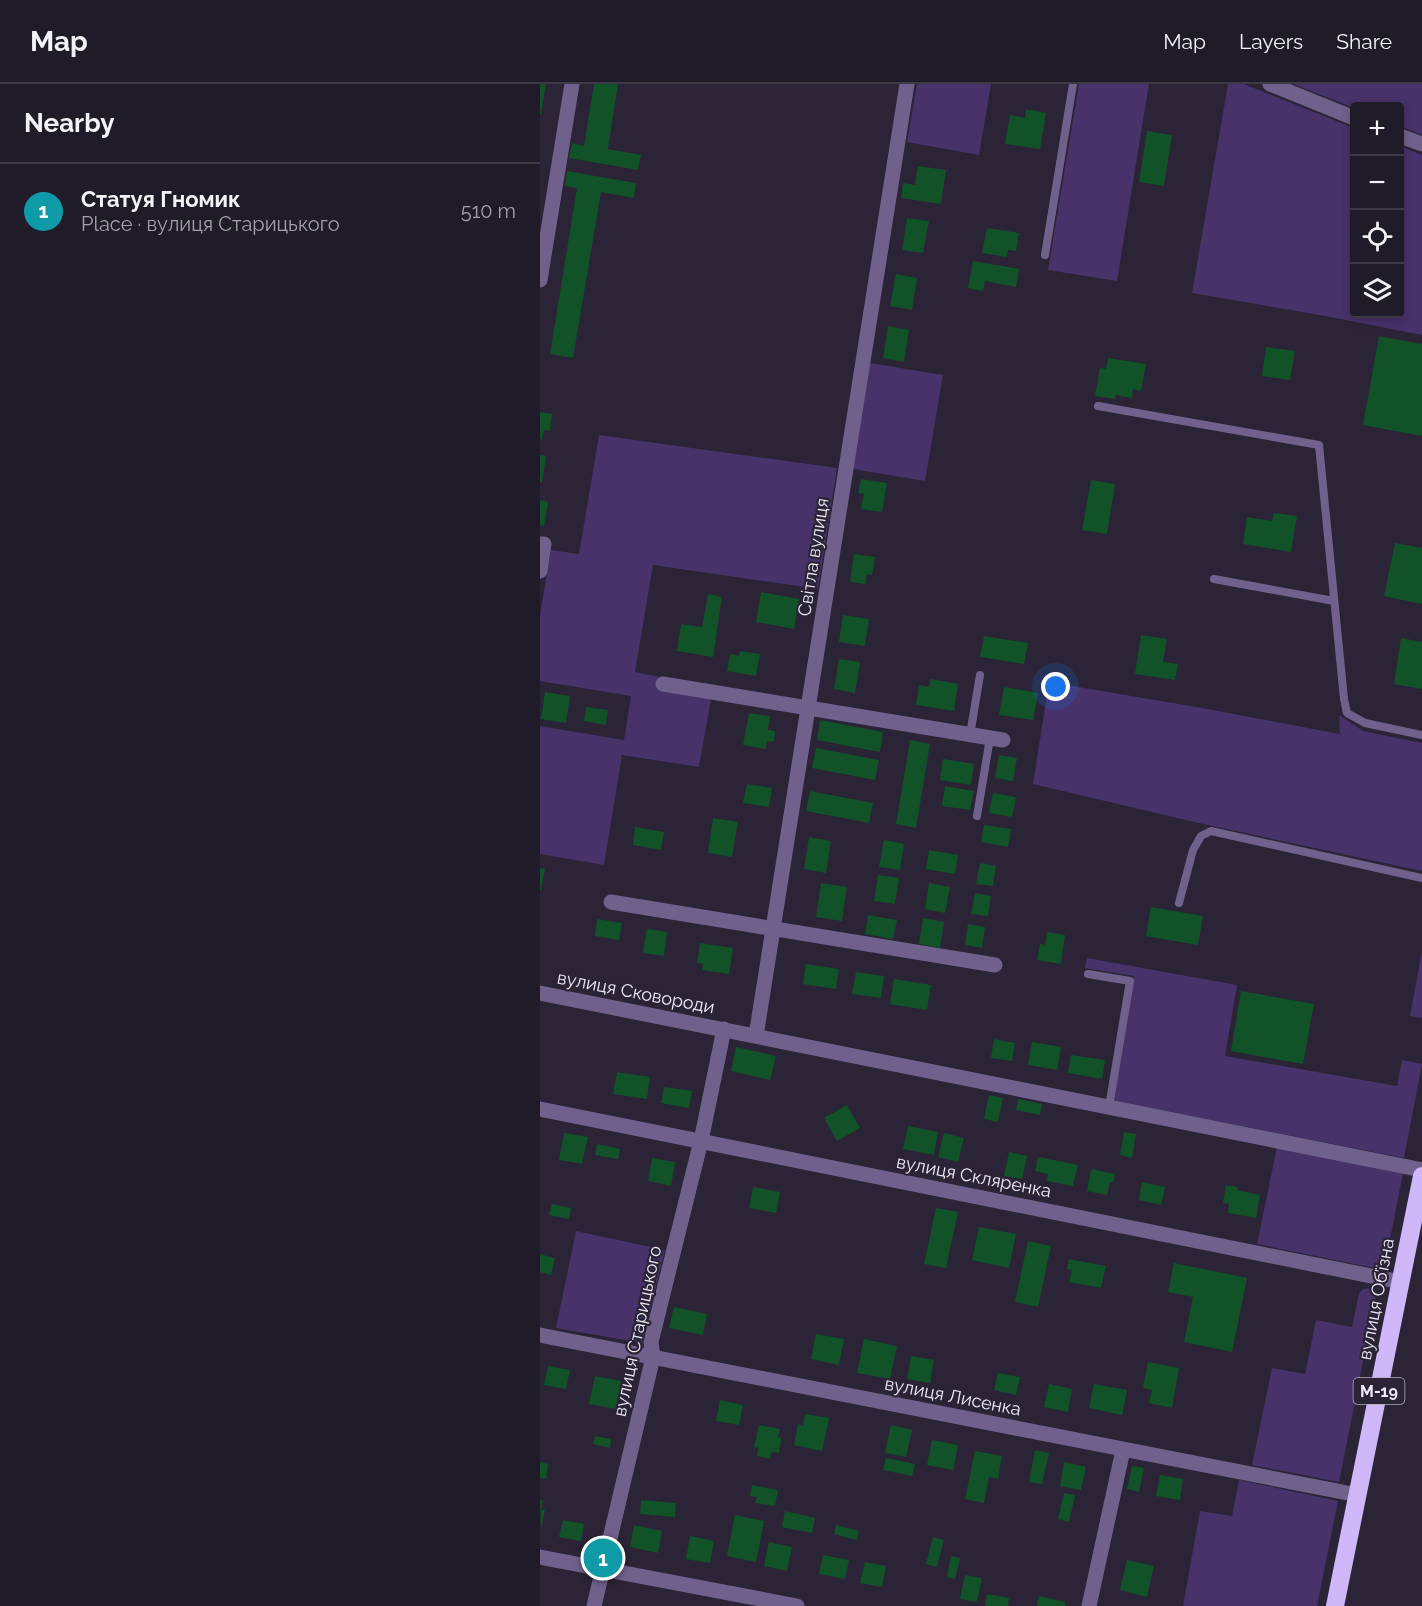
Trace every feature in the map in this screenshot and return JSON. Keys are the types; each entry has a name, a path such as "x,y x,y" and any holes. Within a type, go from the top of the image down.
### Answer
{"highway":[{"name":"вулиця Об’їзна","path":"1335,1606 1421,1180"}],"street":[{"path":"540,280 572,84"},
{"name":"Світла вулиця","path":"756,1036 907,84"},
{"path":"1269,84 1350,116"},
{"path":"1404,137 1422,144"},
{"path":"540,544 544,544 540,571"},
{"path":"663,684 997,739"},
{"path":"611,902 995,965"},
{"name":"вулиця Сковороди","path":"540,993 1109,1107 1421,1180"},
{"name":"вулиця Старицького","path":"594,1606 653,1357 651,1342 701,1141 724,1029"},
{"name":"вулиця Скляренка","path":"540,1109 1401,1282"},
{"name":"вулиця Лисенка","path":"540,1335 1358,1495"},
{"path":"1089,1606 1123,1450"},
{"path":"540,1557 796,1606"}],"lane":[{"path":"1045,255 1073,84"},
{"path":"1098,406 1318,445 1347,713 1365,723 1422,735"},
{"path":"1214,579 1334,601"},
{"path":"970,735 980,675"},
{"path":"977,816 997,739"},
{"path":"1179,903 1193,850 1200,836 1211,831 1422,878"},
{"path":"1088,974 1130,981 1109,1107"}],"shaded area":[{"path":"917,84 991,84 979,155 907,142"},
{"path":"1079,84 1149,84 1117,281 1048,270"},
{"path":"1228,84 1244,84 1350,126 1350,318 1404,318 1404,148 1422,155 1422,335 1192,293"},
{"path":"1293,84 1422,84 1422,135 1404,128 1404,102 1350,102 1350,106"},
{"path":"870,363 943,375 925,481 853,469"},
{"path":"599,435 837,468 818,589 653,565 635,672 660,677 658,689 711,699 699,767 622,755 604,865 540,854 540,726 624,740 631,696 540,681 540,615 551,550 579,554"},
{"path":"1049,682 1340,734 1339,715 1363,731 1422,743 1422,871 1203,824 1033,784"},
{"path":"1422,951 1422,1018 1410,1016"},
{"path":"1087,958 1237,985 1225,1056 1397,1086 1402,1060 1422,1064 1404,1158 1114,1101 1134,976 1085,968"},
{"path":"1277,1147 1403,1173 1384,1270 1257,1244"},
{"path":"576,1231 665,1250 642,1343 556,1328"},
{"path":"1369,1288 1376,1296 1339,1482 1252,1465 1272,1368 1305,1374 1316,1320 1352,1327 1359,1293"},
{"path":"1239,1480 1338,1501 1317,1606 1183,1606 1200,1511 1232,1516"}],"building":[{"path":"540,84 546,84 541,114 540,114"},
{"path":"594,84 618,84 608,149 641,155 638,170 569,158 572,143 584,146"},
{"path":"1026,109 1046,113 1040,149 1005,144 1010,115 1025,118"},
{"path":"1147,131 1172,135 1164,186 1139,182"},
{"path":"918,166 946,170 941,204 901,198 903,183 915,185"},
{"path":"567,171 636,183 634,198 601,192 573,358 550,354 577,188 565,186"},
{"path":"907,218 929,221 923,253 902,250"},
{"path":"987,228 1019,233 1016,251 1008,250 1007,257 982,253"},
{"path":"973,261 1019,269 1016,287 985,281 983,291 968,288"},
{"path":"896,274 917,278 912,310 890,306"},
{"path":"888,326 909,330 904,362 883,358"},
{"path":"1379,336 1422,344 1422,436 1363,425"},
{"path":"1266,347 1295,351 1290,380 1262,376"},
{"path":"1108,358 1146,364 1141,391 1133,389 1132,398 1116,395 1115,399 1095,396 1100,368 1106,369"},
{"path":"540,412 552,414 550,431 544,430 542,440 540,439"},
{"path":"540,455 546,456 542,483 540,482"},
{"path":"861,479 887,483 882,512 861,509 864,494 858,493"},
{"path":"1091,480 1115,484 1107,534 1082,530"},
{"path":"540,500 548,502 544,526 540,525"},
{"path":"1274,513 1297,516 1291,552 1243,544 1247,517 1272,521"},
{"path":"1395,543 1422,548 1422,604 1384,596"},
{"path":"854,554 875,557 872,575 867,574 865,584 850,582"},
{"path":"761,592 799,599 794,629 756,622"},
{"path":"708,594 722,597 713,657 677,651 681,624 702,627"},
{"path":"843,615 869,619 865,646 839,642"},
{"path":"1141,635 1167,639 1163,662 1178,664 1175,680 1135,674"},
{"path":"984,636 1028,643 1024,664 980,657"},
{"path":"1401,638 1422,642 1422,689 1394,684"},
{"path":"740,651 760,654 756,676 727,671 730,654 739,656"},
{"path":"839,659 860,662 855,693 834,689"},
{"path":"931,679 958,684 954,711 916,705 919,685 929,687"},
{"path":"1004,687 1038,693 1033,720 999,715"},
{"path":"545,692 570,696 566,723 541,719"},
{"path":"586,707 608,710 606,725 584,721"},
{"path":"749,713 770,716 768,730 775,731 774,742 767,741 766,749 743,745"},
{"path":"820,720 883,732 880,752 817,740"},
{"path":"910,740 930,744 916,828 896,824"},
{"path":"816,748 879,760 875,780 812,768"},
{"path":"999,755 1017,758 1013,781 995,778"},
{"path":"943,759 974,764 971,785 940,780"},
{"path":"747,784 772,788 769,807 743,803"},
{"path":"945,786 974,791 970,810 942,806"},
{"path":"810,791 873,803 869,823 806,811"},
{"path":"993,793 1016,797 1012,817 989,813"},
{"path":"713,818 738,822 732,857 708,853"},
{"path":"984,825 1011,829 1008,847 981,842"},
{"path":"635,827 664,832 661,850 633,845"},
{"path":"809,837 831,841 826,873 804,869"},
{"path":"884,840 904,844 900,870 879,867"},
{"path":"929,850 958,855 955,874 926,869"},
{"path":"980,863 996,866 993,886 976,884"},
{"path":"540,868 545,869 541,890 540,890"},
{"path":"878,875 899,878 895,904 874,901"},
{"path":"821,883 847,887 842,921 816,917"},
{"path":"929,883 950,887 945,913 925,909"},
{"path":"975,893 991,896 988,916 971,914"},
{"path":"1151,907 1203,916 1198,945 1146,936"},
{"path":"868,915 897,920 893,939 865,934"},
{"path":"923,918 944,922 940,948 919,944"},
{"path":"597,919 622,923 619,940 595,936"},
{"path":"968,924 985,927 982,948 965,945"},
{"path":"647,929 667,932 664,956 643,953"},
{"path":"1047,932 1065,935 1061,964 1037,960 1040,944 1045,945"},
{"path":"700,943 733,948 729,974 702,970 703,964 697,963"},
{"path":"806,964 839,969 836,989 803,984"},
{"path":"856,972 884,976 881,998 852,994"},
{"path":"894,979 931,985 927,1010 890,1004"},
{"path":"1241,991 1314,1004 1303,1064 1231,1051"},
{"path":"994,1039 1015,1043 1012,1061 991,1058"},
{"path":"1032,1042 1061,1047 1057,1070 1028,1065"},
{"path":"736,1047 776,1056 770,1080 731,1071"},
{"path":"1071,1055 1105,1060 1102,1079 1068,1073"},
{"path":"617,1072 650,1077 647,1099 613,1094"},
{"path":"664,1087 692,1091 689,1108 661,1103"},
{"path":"989,1095 1003,1098 998,1122 984,1119"},
{"path":"1018,1099 1042,1104 1040,1115 1016,1110"},
{"path":"847,1105 860,1128 837,1141 824,1118"},
{"path":"908,1126 938,1132 934,1155 903,1149"},
{"path":"1124,1132 1136,1134 1132,1158 1120,1155"},
{"path":"564,1133 588,1137 582,1164 559,1160"},
{"path":"944,1133 964,1138 958,1162 938,1157"},
{"path":"597,1144 620,1149 618,1159 595,1155"},
{"path":"1009,1152 1027,1156 1022,1179 1004,1176"},
{"path":"1038,1157 1078,1165 1073,1186 1047,1181 1048,1174 1035,1171"},
{"path":"652,1158 675,1162 671,1186 648,1181"},
{"path":"1091,1169 1115,1174 1113,1182 1110,1182 1107,1195 1087,1191"},
{"path":"1142,1182 1165,1187 1161,1205 1139,1200"},
{"path":"1226,1185 1260,1195 1256,1218 1228,1213 1229,1204 1223,1203"},
{"path":"753,1187 780,1192 776,1213 749,1208"},
{"path":"552,1204 571,1208 569,1219 549,1215"},
{"path":"936,1208 958,1212 946,1268 924,1264"},
{"path":"979,1227 1016,1234 1009,1268 972,1260"},
{"path":"1028,1241 1051,1246 1038,1307 1015,1302"},
{"path":"540,1254 555,1258 551,1275 540,1272"},
{"path":"1069,1259 1106,1266 1101,1288 1069,1282 1072,1270 1067,1269"},
{"path":"1174,1263 1247,1278 1232,1352 1184,1342 1193,1297 1168,1292"},
{"path":"674,1307 707,1314 703,1335 669,1328"},
{"path":"816,1334 844,1339 839,1365 811,1359"},
{"path":"864,1339 897,1346 890,1379 857,1373"},
{"path":"911,1356 934,1360 930,1383 907,1379"},
{"path":"1148,1362 1179,1368 1172,1408 1149,1403 1152,1390 1143,1388"},
{"path":"548,1366 570,1370 566,1389 544,1385"},
{"path":"998,1373 1020,1377 1016,1395 994,1390"},
{"path":"595,1376 621,1381 616,1409 589,1404"},
{"path":"1049,1384 1072,1389 1068,1412 1044,1407"},
{"path":"1094,1384 1127,1390 1122,1415 1089,1408"},
{"path":"720,1400 743,1405 739,1425 716,1421"},
{"path":"805,1414 829,1418 822,1451 794,1445 798,1424 803,1426"},
{"path":"759,1425 780,1429 779,1453 771,1452 770,1459 757,1456 758,1448 754,1447"},
{"path":"891,1425 912,1430 906,1457 885,1453"},
{"path":"595,1436 611,1439 610,1448 593,1444"},
{"path":"932,1440 958,1445 953,1470 927,1465"},
{"path":"1035,1450 1049,1453 1042,1484 1029,1482"},
{"path":"975,1451 1002,1456 998,1479 989,1477 984,1503 965,1499"},
{"path":"886,1458 915,1464 912,1476 883,1470"},
{"path":"540,1462 548,1464 546,1479 540,1478"},
{"path":"1064,1462 1086,1467 1081,1490 1060,1486"},
{"path":"1132,1466 1144,1468 1139,1492 1127,1489"},
{"path":"1160,1475 1183,1479 1180,1500 1156,1496"},
{"path":"752,1485 778,1490 775,1506 755,1503 757,1497 750,1496"},
{"path":"1064,1493 1075,1495 1069,1522 1058,1519"},
{"path":"540,1500 543,1500 541,1510 545,1510 541,1530"},
{"path":"641,1500 676,1503 675,1517 640,1514"},
{"path":"785,1511 815,1518 812,1533 782,1527"},
{"path":"735,1515 764,1521 756,1562 727,1556"},
{"path":"563,1520 584,1524 581,1541 559,1537"},
{"path":"634,1525 662,1531 658,1553 630,1547"},
{"path":"836,1525 859,1531 857,1540 834,1534"},
{"path":"690,1536 714,1541 710,1563 686,1559"},
{"path":"933,1537 944,1540 937,1567 926,1564"},
{"path":"769,1542 792,1547 787,1571 764,1566"},
{"path":"823,1555 849,1560 845,1579 819,1574"},
{"path":"951,1556 960,1558 955,1579 947,1577"},
{"path":"1127,1560 1154,1566 1147,1597 1120,1590"},
{"path":"865,1562 886,1566 882,1587 860,1583"},
{"path":"965,1575 982,1578 977,1602 960,1599"},
{"path":"987,1594 1009,1598 1008,1606 985,1606"},
{"path":"1039,1596 1065,1602 1065,1606 1037,1606"}],"place":[{"name":"Статуя Гномик","path":"603,1558"}]}
